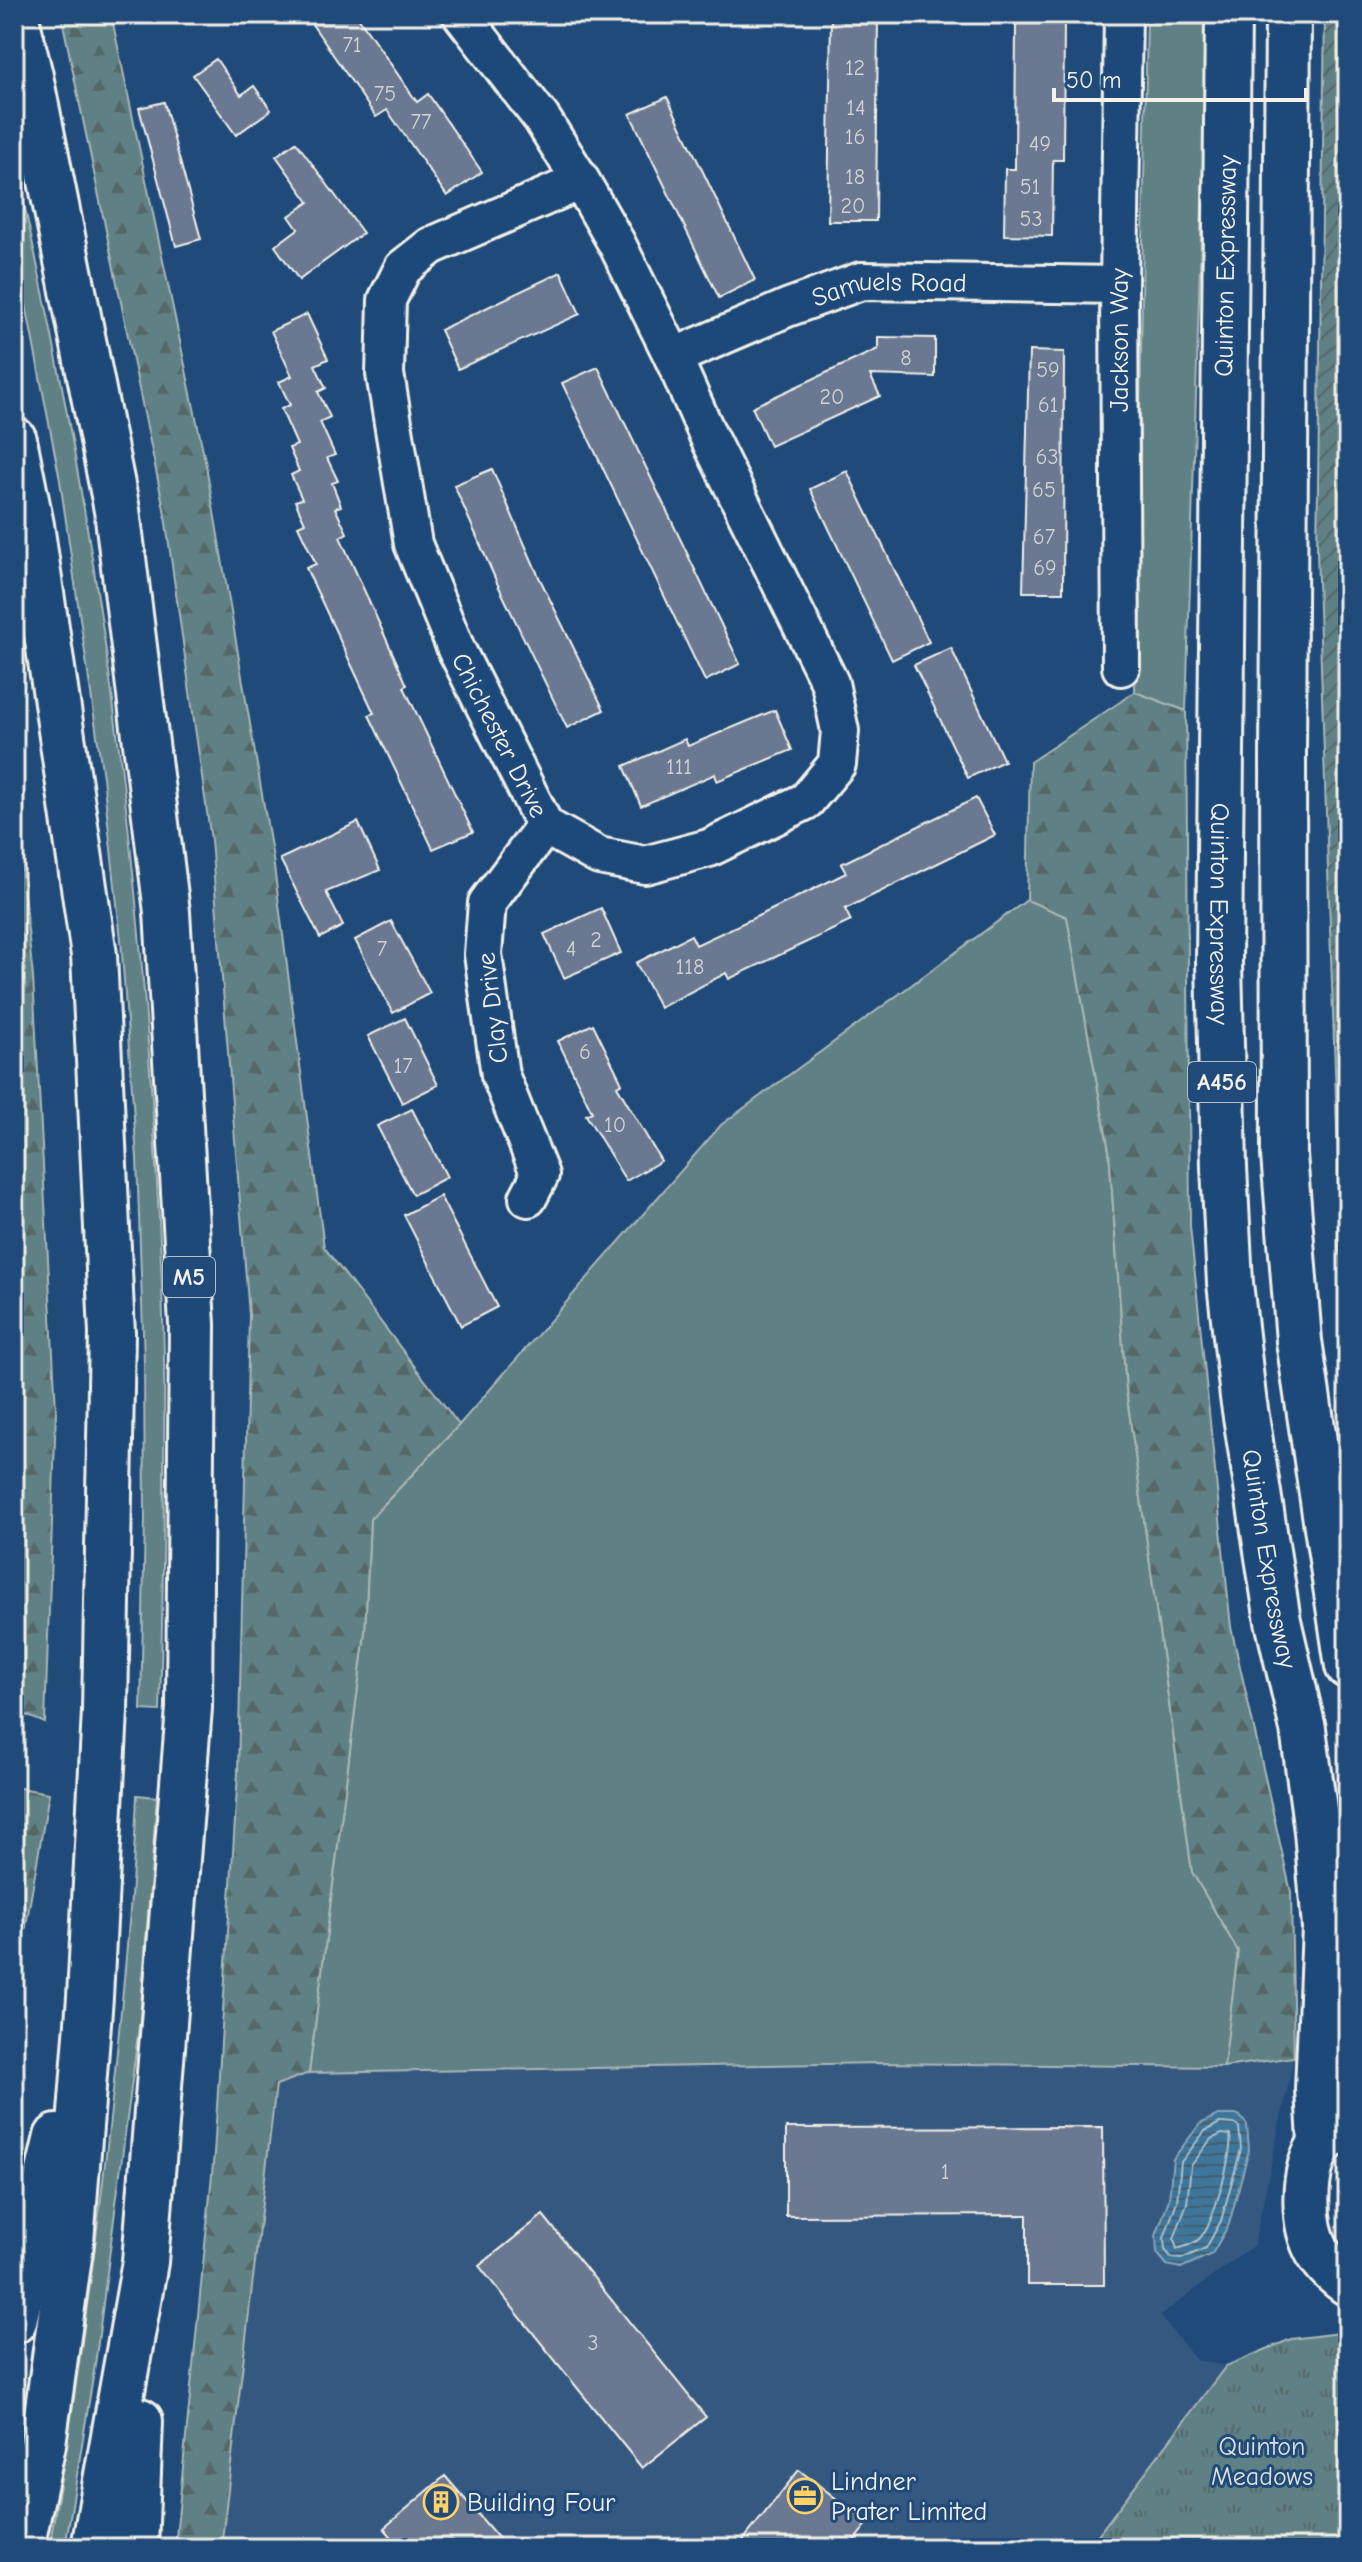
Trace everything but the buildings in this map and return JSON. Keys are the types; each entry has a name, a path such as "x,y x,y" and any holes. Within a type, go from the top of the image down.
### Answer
{"highway":[{"name":"M5","path":"15,14 117,510 167,912 192,1324 189,1708 145,2262 94,2548"},
{"name":"Quinton Expressway","path":"1228,14 1219,962 1230,1283 1243,1397 1278,1621 1303,1729 1317,1831 1325,1928 1318,2089 1335,2134"},
{"name":"A456","path":"1288,14 1283,754 1284,1155 1299,1341 1348,1666"},
{"path":"14,440 31,525 94,955 112,1333 105,1711 90,1997 71,2242 43,2444 21,2548"},
{"path":"14,2321 90,1997"},
{"path":"1335,2134 1311,2167 1305,2207 1317,2250 1337,2275 1348,2283"},
{"path":"135,2548 145,2262"}],"street":[{"name":"Chichester Drive","path":"461,14 542,119 581,181 617,244 830,683 840,731 837,764 806,801 709,848 645,865 599,856 545,826 456,649 413,544 385,374 387,300 403,268 431,246 581,181"},
{"name":"Jackson Way","path":"1121,667 1119,285 1123,14"},
{"name":"Samuels Road","path":"673,357 773,313 861,281 1119,285"},
{"name":"Clay Drive","path":"528,1198 540,1175 500,1075 483,954 487,903 545,826"}],"shaded area":[{"path":"1294,2057 1254,2245 1160,2316 1196,2360 1226,2366 1088,2548 221,2548 276,2085 309,2073 880,2063 1224,2067"}],"green space":[{"path":"61,14 111,14 206,465 273,859 324,1247 459,1425 370,1519 365,1632 309,2073 276,2085 221,2548 175,2548 214,2154 238,1772 249,1315 211,840 164,509"},
{"path":"1147,14 1208,14 1186,711 1135,692"},
{"path":"1325,14 1348,14 1348,1148 1338,1157 1317,552"},
{"path":"14,161 80,484 113,701 138,920 163,1317 160,1711 141,1710 144,1362 137,1158 121,940 103,777 60,480 14,243"},
{"path":"1135,692 1186,711 1190,1226 1231,1627 1291,1892 1294,2057 1224,2067 1238,1951 1192,1872 1126,1389 1109,1150 1067,917 1027,900 1030,762"},
{"path":"14,800 33,977 56,1410 45,1723 14,1710"},
{"path":"1027,900 1067,916 1109,1150 1126,1389 1192,1872 1238,1951 1224,2067 880,2063 309,2073 365,1632 370,1519 459,1425 721,1125"},
{"path":"1348,1148 1348,1274 1339,1250 1338,1157"},
{"path":"14,1787 49,1793 14,1995"},
{"path":"137,1795 157,1797 140,2019 95,2365 65,2548 49,2548 77,2377 107,2148 127,1943"},
{"name":"Quinton Meadows","path":"1348,2332 1348,2548 1088,2548 1226,2366 1291,2339"}],"water":[{"path":"1218,2115 1239,2115 1247,2125 1249,2150 1229,2224 1212,2254 1181,2268 1167,2265 1157,2253 1156,2236 1169,2199 1173,2159 1200,2124"}],"place":[{"name":"Lindner Prater Limited","path":"805,2496"},
{"name":"Building Four","path":"441,2502"}]}
